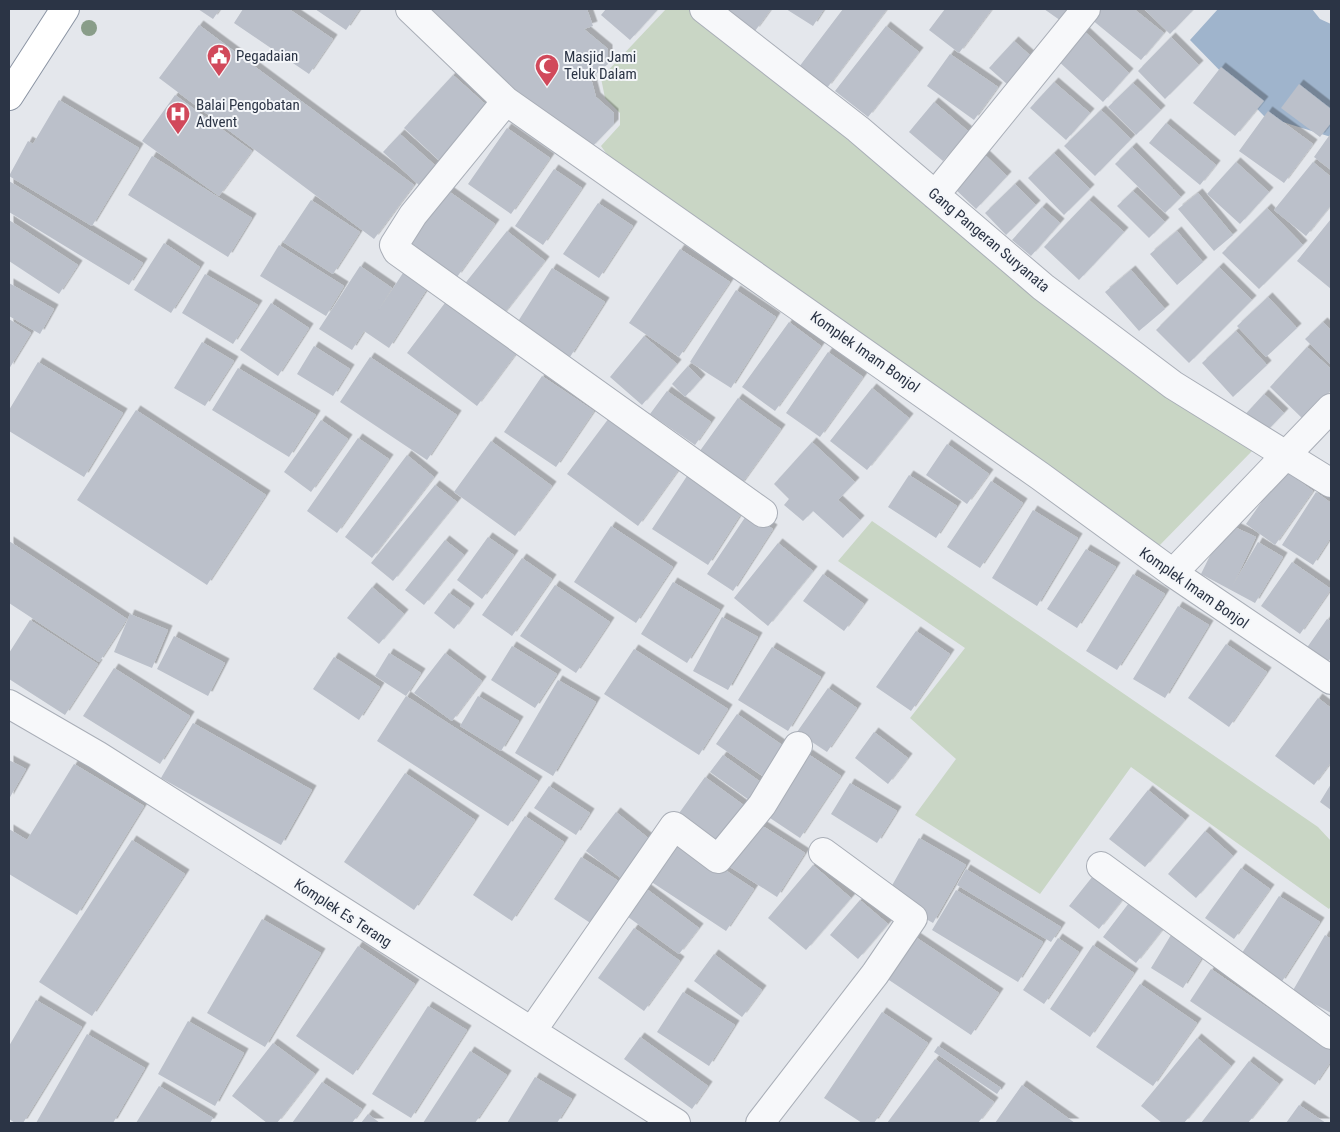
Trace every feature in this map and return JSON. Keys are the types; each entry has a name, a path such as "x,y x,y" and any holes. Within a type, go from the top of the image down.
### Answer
{"highway":[{"path":"9,96 65,9"}],"street":[{"name":"Komplek Imam Bonjol","path":"410,9 506,101 1032,470 1173,573 1331,680"},
{"name":"Gang Pangeran Suryanata","path":"704,9 858,129 1043,287 1173,385 1331,483"},
{"path":"935,195 1086,9"},
{"path":"506,101 413,215 394,245 397,251 763,513"},
{"path":"1173,573 1331,408"},
{"name":"Komplek Es Terang","path":"9,704 105,760 676,1123"},
{"path":"532,1031 674,826 718,858 762,805 798,746"},
{"path":"760,1123 875,974 913,918 823,852"},
{"path":"1101,866 1331,1035"}],"green space":[{"path":"666,9 689,9 1060,314 1253,450 1156,549 880,346 613,163 601,146 620,125 620,113 605,98 601,78"},
{"path":"872,521 1318,827 1331,841 1331,906 1329,909 1131,767 1040,894 915,815 956,759 910,718 965,648 838,561"}],"water":[{"path":"1218,9 1312,9 1320,19 1331,24 1331,137 1264,116 1190,40"}],"building":[{"path":"198,9 220,9 213,19"},
{"path":"243,9 289,9 333,39 309,74 234,23"},
{"path":"315,9 360,9 346,30"},
{"name":"Masjid Jami Teluk Dalam","path":"422,9 587,9 593,26 584,29 608,49 608,64 591,78 596,97 614,113 614,124 591,148 510,96"},
{"path":"606,9 658,9 630,40 601,15"},
{"path":"724,9 771,9 755,31"},
{"path":"786,9 824,9 813,26"},
{"path":"843,9 887,9 827,88 799,67"},
{"path":"945,9 992,9 959,53 929,30"},
{"path":"1044,9 1074,9 1064,23"},
{"path":"1099,9 1134,9 1164,33 1141,60 1091,19"},
{"path":"1144,9 1192,9 1193,10 1170,34"},
{"path":"199,25 414,185 374,239 159,78"},
{"path":"886,26 919,52 868,117 835,91"},
{"path":"1083,30 1129,73 1103,102 1056,59"},
{"path":"1171,37 1199,65 1165,99 1138,71"},
{"path":"1014,41 1032,57 1007,84 989,68"},
{"path":"950,54 998,87 974,120 927,86"},
{"path":"1221,67 1264,101 1235,136 1193,103"},
{"path":"453,75 492,110 443,164 404,128"},
{"path":"1054,82 1090,113 1066,140 1030,108"},
{"path":"1133,83 1161,110 1136,135 1108,107"},
{"path":"1299,84 1331,109 1331,123 1320,137 1281,108"},
{"path":"175,95 252,151 219,196 142,141"},
{"path":"59,100 139,148 92,226 9,176 28,141 33,144"},
{"path":"934,102 968,131 943,161 909,132"},
{"path":"1101,110 1131,139 1095,176 1064,146"},
{"path":"1268,111 1313,144 1284,183 1239,151"},
{"path":"1166,123 1216,165 1200,185 1149,143"},
{"path":"507,128 550,158 511,214 468,184"},
{"path":"1331,133 1331,170 1314,157"},
{"path":"400,134 437,167 420,186 383,152"},
{"path":"1132,147 1181,197 1165,213 1115,164"},
{"path":"1054,153 1090,189 1064,215 1028,178"},
{"path":"984,154 1007,176 976,209 953,187"},
{"path":"152,156 252,218 228,257 128,195"},
{"path":"1236,162 1269,192 1240,224 1207,194"},
{"path":"1313,162 1331,177 1331,205 1306,236 1274,210"},
{"path":"554,169 582,188 543,245 515,226"},
{"path":"9,181 143,263 129,285 9,212"},
{"path":"1015,184 1036,205 1006,235 985,213"},
{"path":"447,190 495,224 457,277 410,243"},
{"path":"1133,191 1165,222 1149,238 1117,206"},
{"path":"1198,193 1233,235 1214,251 1178,209"},
{"path":"311,200 360,232 333,274 283,242"},
{"path":"1089,200 1124,232 1079,280 1044,247"},
{"path":"598,203 633,226 599,278 563,254"},
{"path":"1042,207 1060,223 1031,256 1012,240"},
{"path":"1267,208 1303,245 1259,289 1222,253"},
{"path":"1331,219 1331,289 1297,261"},
{"path":"9,220 78,265 59,294 9,261"},
{"path":"507,231 545,261 502,316 463,286"},
{"path":"1177,231 1203,262 1177,285 1150,254"},
{"path":"164,243 200,267 171,313 134,290"},
{"path":"279,245 344,286 326,316 260,276"},
{"path":"680,249 730,282 679,357 629,323"},
{"path":"360,266 392,288 378,311 403,273 427,289 389,348 364,331 352,350 319,329"},
{"path":"1219,267 1252,300 1189,363 1156,330"},
{"path":"552,268 605,302 570,357 517,323"},
{"path":"1131,270 1165,309 1139,331 1105,292"},
{"path":"205,274 258,305 233,344 182,313"},
{"path":"9,283 54,309 40,334 9,316"},
{"path":"736,290 776,317 731,388 690,362"},
{"path":"451,295 521,347 477,406 407,353"},
{"path":"1268,297 1297,328 1266,357 1237,326"},
{"path":"271,303 309,328 278,376 240,350"},
{"path":"9,319 31,333 9,369"},
{"path":"789,322 821,346 775,411 742,387"},
{"path":"1323,322 1331,330 1331,365 1305,339"},
{"path":"1236,331 1267,365 1233,397 1202,363"},
{"path":"644,336 677,364 642,405 610,377"},
{"path":"202,342 234,361 205,406 174,388"},
{"path":"314,346 350,369 333,396 297,374"},
{"path":"1307,347 1331,369 1331,390 1304,420 1270,387"},
{"path":"828,352 863,377 820,437 786,413"},
{"path":"370,357 457,415 427,460 340,402"},
{"path":"38,362 123,413 84,477 9,431 9,410"},
{"path":"688,366 701,379 685,397 672,384"},
{"path":"238,368 316,415 289,457 212,410"},
{"path":"542,376 594,411 556,467 504,432"},
{"path":"872,388 909,418 867,470 830,441"},
{"path":"667,391 711,422 695,445 650,414"},
{"path":"1264,394 1284,413 1262,436 1242,418"},
{"path":"738,398 781,429 740,486 697,455"},
{"path":"136,410 266,495 207,585 77,500"},
{"path":"612,414 682,465 638,526 567,474"},
{"path":"321,420 348,439 311,492 284,472"},
{"path":"358,438 389,459 337,533 307,511"},
{"path":"491,441 552,486 515,536 454,492"},
{"path":"812,442 855,482 838,500 860,520 843,538 813,511 803,521 784,505 789,499 774,484"},
{"path":"947,444 989,474 967,504 926,475"},
{"path":"407,455 434,477 372,558 345,537"},
{"path":"1284,470 1313,491 1275,545 1246,524"},
{"path":"689,473 744,509 708,565 652,529"},
{"path":"909,475 957,506 936,538 888,507"},
{"path":"991,481 1023,503 980,568 947,547"},
{"path":"435,485 457,502 393,581 371,563"},
{"path":"1316,492 1331,503 1331,537 1313,565 1282,545"},
{"path":"1033,510 1078,538 1037,606 992,578"},
{"path":"748,513 773,529 733,591 707,574"},
{"path":"1226,523 1256,537 1233,585 1258,542 1283,557 1255,603 1201,574"},
{"path":"611,526 673,567 636,623 574,582"},
{"path":"488,537 514,555 482,599 457,580"},
{"path":"445,540 464,555 424,605 405,590"},
{"path":"9,541 127,619 99,662 9,603"},
{"path":"778,543 813,571 768,626 734,598"},
{"path":"1086,549 1116,567 1077,628 1047,609"},
{"path":"522,558 552,579 512,636 482,615"},
{"path":"1292,562 1331,589 1300,634 1261,606"},
{"path":"823,574 864,604 844,631 803,601"},
{"path":"1133,574 1165,594 1117,670 1086,651"},
{"path":"673,582 720,610 687,663 641,634"},
{"path":"555,585 610,622 576,673 520,636"},
{"path":"372,587 404,614 379,644 347,618"},
{"path":"449,593 470,608 454,629 434,613"},
{"path":"1178,606 1209,625 1165,698 1133,679"},
{"path":"130,614 168,630 152,668 114,652"},
{"path":"722,617 758,637 728,690 693,671"},
{"path":"1327,619 1331,621 1331,658 1327,663 1306,649"},
{"path":"30,620 98,664 65,715 9,679 9,653"},
{"path":"916,631 950,654 911,711 876,687"},
{"path":"174,636 225,663 208,696 157,669"},
{"path":"1226,644 1267,672 1229,727 1188,698"},
{"path":"512,646 557,674 535,708 491,680"},
{"path":"772,647 821,677 788,731 738,700"},
{"path":"634,649 728,709 699,755 604,694"},
{"path":"389,653 421,673 406,696 375,676"},
{"path":"445,653 482,681 452,721 414,693"},
{"path":"334,657 380,687 359,720 313,689"},
{"path":"114,668 190,716 160,764 83,716"},
{"path":"558,680 596,702 553,776 515,753"},
{"path":"828,688 857,708 827,752 797,732"},
{"path":"406,696 538,781 508,826 377,741"},
{"path":"478,696 519,721 501,751 460,726"},
{"path":"1318,698 1331,708 1331,762 1314,785 1275,756"},
{"path":"737,714 785,747 764,777 716,744"},
{"path":"193,723 312,790 281,845 161,778"},
{"path":"874,732 908,758 888,784 855,758"},
{"path":"808,754 841,776 800,838 767,816"},
{"path":"723,755 762,783 749,800 710,772"},
{"path":"9,760 26,769 9,799"},
{"path":"74,764 144,806 77,915 9,874 9,829 27,840"},
{"path":"405,773 475,820 414,910 344,862"},
{"path":"705,777 749,809 715,855 672,823"},
{"path":"850,783 897,811 877,843 831,814"},
{"path":"1331,784 1331,810 1320,802"},
{"path":"549,786 590,813 576,835 534,808"},
{"path":"1148,790 1185,820 1145,867 1109,839"},
{"path":"616,812 652,841 622,879 586,851"},
{"path":"525,816 564,842 512,921 473,895"},
{"path":"758,823 805,853 777,897 730,867"},
{"path":"1205,831 1233,856 1196,898 1168,874"},
{"path":"919,838 966,865 933,923 886,896"},
{"path":"678,839 754,889 726,931 650,881"},
{"path":"132,840 185,874 92,1016 39,982"},
{"path":"581,857 628,887 601,930 554,899"},
{"path":"813,865 851,898 806,950 768,918"},
{"path":"1241,868 1270,889 1234,939 1205,918"},
{"path":"966,869 1061,927 1051,942 957,885"},
{"path":"1097,871 1127,894 1099,929 1069,906"},
{"path":"644,887 699,928 679,954 624,914"},
{"path":"956,890 1043,942 1018,982 932,930"},
{"path":"1279,896 1320,922 1281,983 1240,956"},
{"path":"1132,899 1166,925 1136,963 1103,937"},
{"path":"860,900 888,924 858,959 830,935"},
{"path":"262,919 321,953 265,1047 207,1013"},
{"path":"634,928 680,961 644,1011 598,978"},
{"path":"1174,930 1206,951 1183,988 1151,968"},
{"path":"1325,935 1331,939 1331,1013 1292,992"},
{"path":"914,936 999,993 971,1035 886,978"},
{"path":"1058,938 1079,952 1044,1004 1023,990"},
{"path":"1093,945 1134,973 1090,1037 1050,1009"},
{"path":"358,946 415,984 353,1075 296,1036"},
{"path":"714,954 762,990 742,1017 694,981"},
{"path":"1211,969 1331,1051 1331,1061 1315,1085 1190,1001"},
{"path":"1140,984 1197,1023 1153,1086 1096,1047"},
{"path":"683,992 735,1025 709,1066 657,1032"},
{"path":"36,1000 82,1027 23,1123 15,1123 9,1119 9,1046"},
{"path":"428,1006 467,1030 411,1118 372,1094"},
{"path":"882,1012 928,1043 874,1123 862,1123 824,1098"},
{"path":"188,1021 244,1053 215,1106 158,1074"},
{"path":"87,1034 145,1068 113,1123 36,1123"},
{"path":"640,1037 708,1086 692,1109 624,1059"},
{"path":"1197,1038 1231,1066 1184,1123 1162,1123 1141,1106"},
{"path":"273,1043 315,1074 277,1123 267,1123 232,1096"},
{"path":"938,1046 1001,1088 997,1094 934,1052"},
{"path":"470,1051 507,1075 475,1123 423,1123"},
{"path":"935,1059 994,1102 978,1123 887,1123"},
{"path":"1249,1061 1279,1084 1248,1123 1201,1123"},
{"path":"535,1077 572,1099 557,1123 507,1123"},
{"path":"322,1082 362,1109 352,1123 292,1123"},
{"path":"1022,1085 1075,1123 995,1123"},
{"path":"159,1086 213,1118 210,1123 136,1123"},
{"path":"1299,1105 1326,1123 1286,1123"},
{"path":"368,1114 380,1123 361,1123"}],"place":[{"name":"Pegadaian","path":"219,77"},
{"name":"Masjid Jami Teluk Dalam","path":"547,87"},
{"name":"Balai Pengobatan Advent","path":"178,135"}]}
